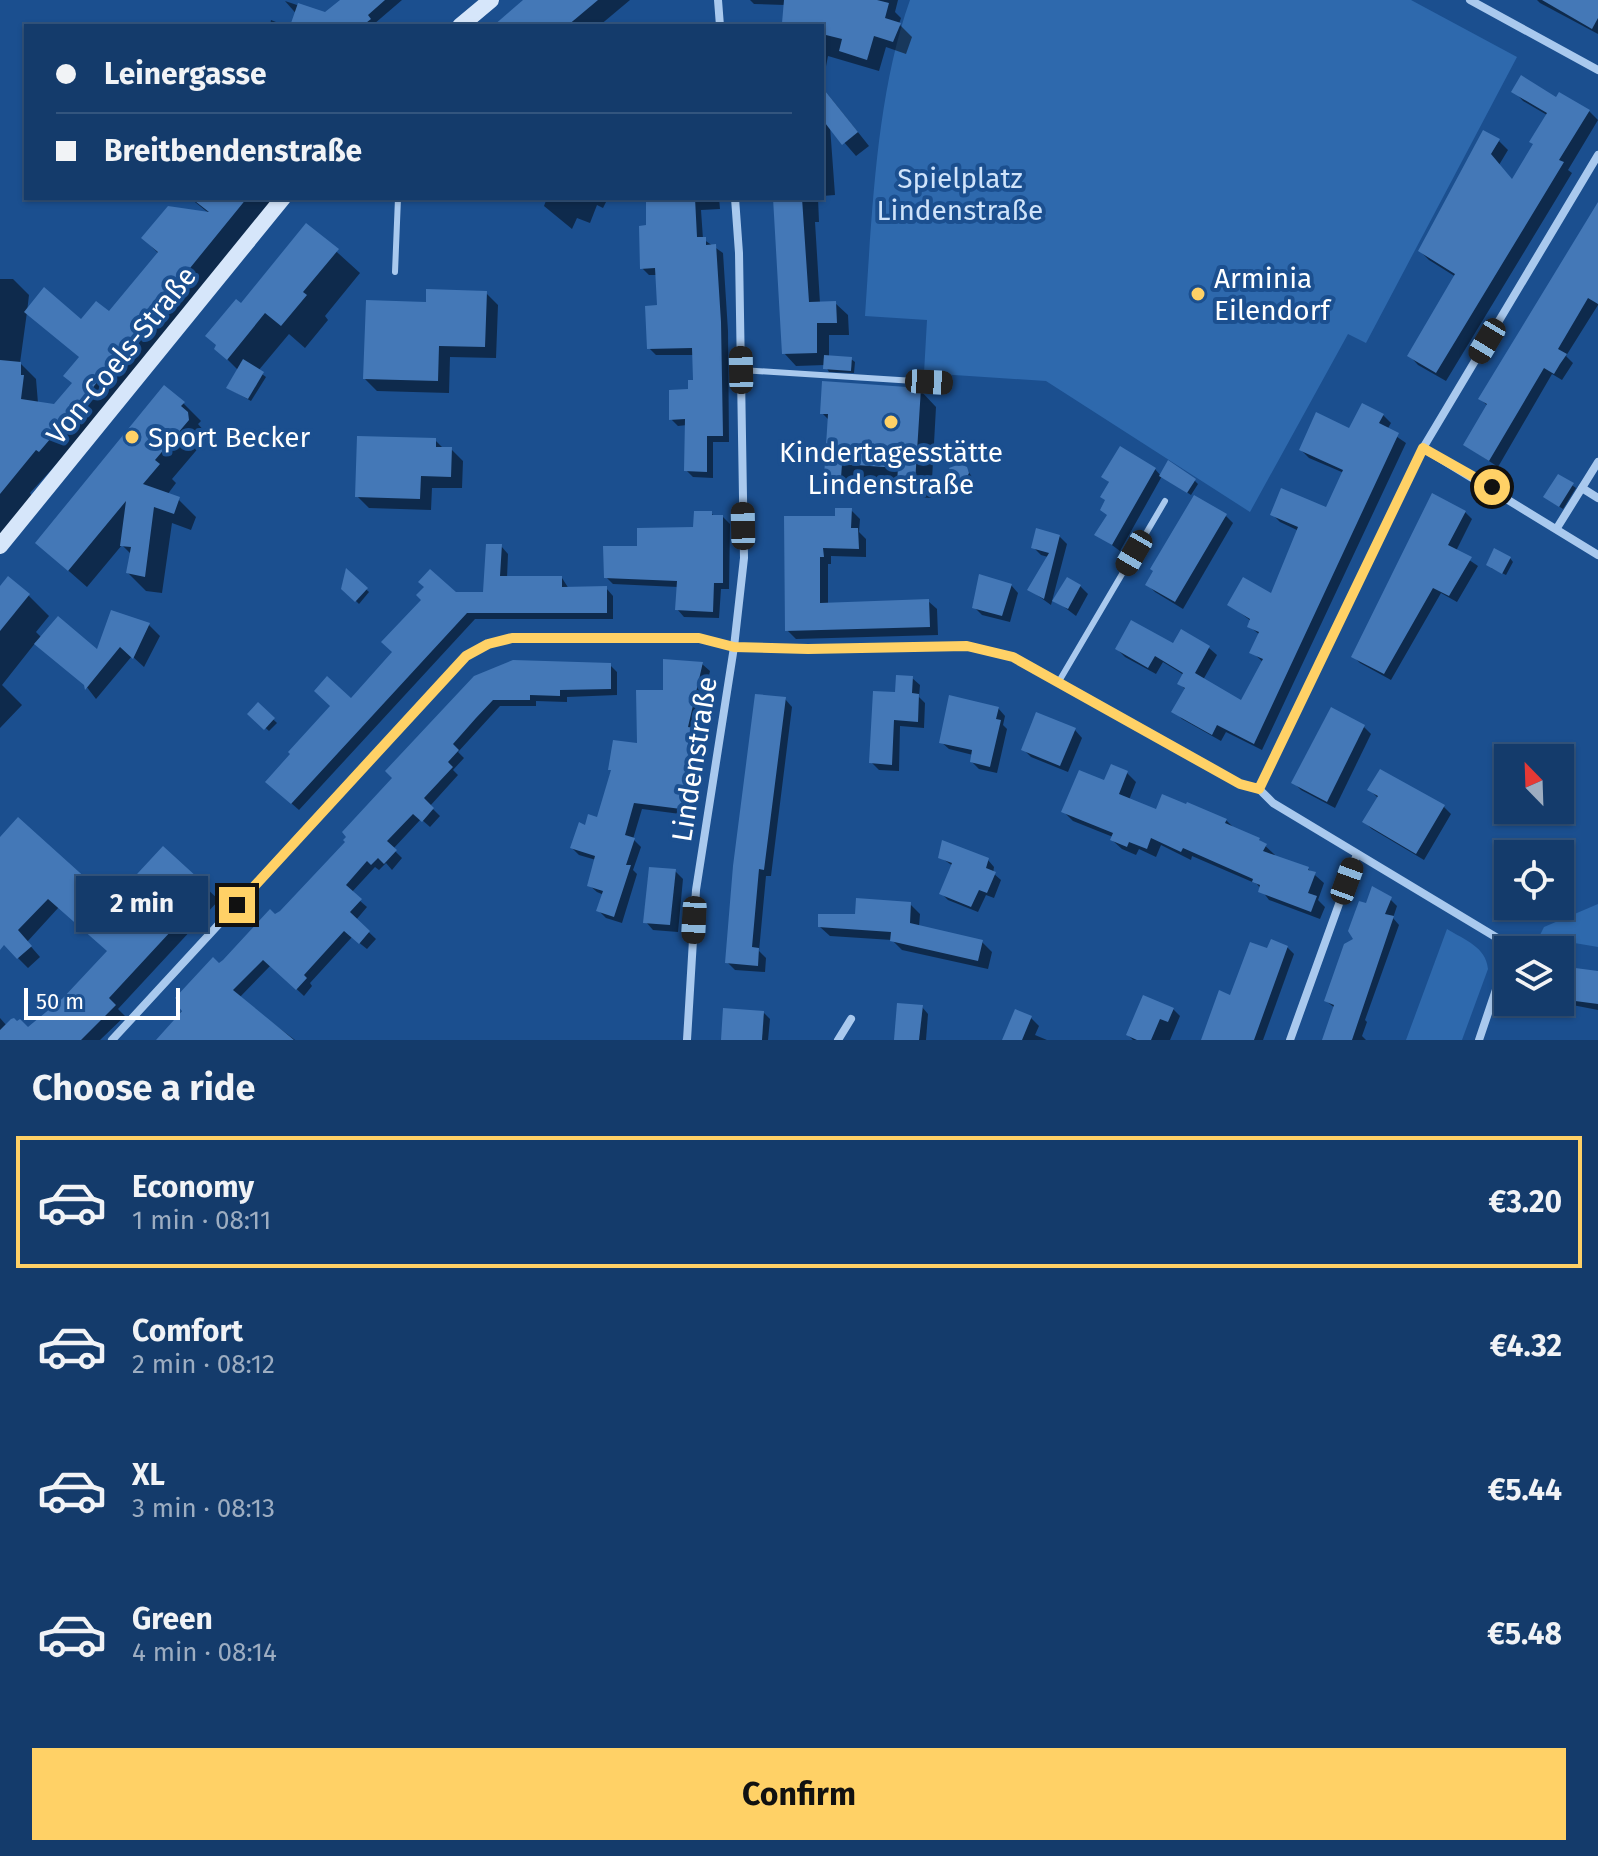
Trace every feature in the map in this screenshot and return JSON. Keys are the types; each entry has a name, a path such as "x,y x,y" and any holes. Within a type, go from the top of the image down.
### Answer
{"main road":[{"path":"462,24 491,0"},
{"name":"Von-Coels-Straße","path":"0,546 281,200"}],"street":[{"path":"718,0 720,24"},
{"path":"1470,0 1598,70"},
{"path":"1259,789 1423,448 1598,155"},
{"name":"Lindenstraße","path":"687,1040 696,890 734,647 744,558 739,253 735,200"},
{"path":"1423,448 1598,555"},
{"path":"1557,528 1598,462"},
{"path":"1582,488 1598,498"},
{"path":"112,1040 466,656 488,644 512,638 699,638 734,647 808,649 967,646 1013,657 1240,784 1259,789 1273,803 1499,939 1506,960 1479,1040"},
{"path":"1290,1040 1357,854"},
{"path":"838,1040 851,1019"}],"lane":[{"path":"395,272 398,200"},
{"path":"741,370 946,383"},
{"path":"1058,683 1165,501"}],"green space":[{"name":"Arminia Eilendorf","path":"910,0 1411,0 1517,57 1366,343 1348,334 1250,512 1046,381 924,373 927,320 865,316 877,156 890,75"},
{"path":"1598,904 1598,947 1574,943 1574,936 1540,936 1544,927 1560,920 1574,920 1574,914"},
{"path":"1447,929 1479,950 1488,969 1462,1040 1406,1040"}],"building":[{"path":"340,0 385,0 368,15 371,19 365,24 291,24 298,3 325,12"},
{"path":"523,0 598,0 569,24 495,24"},
{"path":"784,0 877,0 889,3 885,18 901,23 893,42 874,36 867,60 839,51 842,39 824,34 824,24 782,23"},
{"path":"1542,0 1598,0 1598,18 1592,29"},
{"path":"1521,75 1556,97 1559,92 1590,110 1559,160 1564,162 1436,373 1407,356 1455,274 1418,251 1483,130 1500,139 1491,154 1512,179 1533,144 1529,142 1547,113 1511,92"},
{"path":"824,90 858,132 842,145 824,122"},
{"path":"194,200 245,200 81,402 83,404 61,434 57,431 39,452 36,450 0,494 0,360 21,362 21,375 24,375 21,399 54,404 72,383 63,376 79,357 24,312 44,287 81,319 96,301 109,311 158,252 141,238 168,206 209,212"},
{"path":"646,200 695,200 697,237 706,237 706,245 716,244 723,436 707,436 707,472 684,471 685,419 669,420 669,390 688,389 688,380 693,380 692,348 647,349 645,306 657,305 655,268 640,269 639,226 646,225"},
{"path":"773,200 802,200 809,302 836,301 837,323 817,323 817,353 782,354"},
{"path":"1598,202 1598,304 1588,298 1558,349 1567,354 1554,374 1544,368 1489,461 1463,445 1487,404 1478,399"},
{"path":"306,223 339,249 303,292 307,295 281,326 265,313 227,360 205,336 236,299 241,303"},
{"path":"426,289 487,291 485,347 439,346 438,381 363,379 366,300 426,302"},
{"path":"824,355 852,357 851,371 823,369"},
{"path":"243,359 264,372 248,399 226,388"},
{"path":"822,381 921,388 915,483 897,482 898,468 842,464 841,478 824,477 828,414 820,414"},
{"path":"164,385 185,402 181,406 188,412 189,420 155,460 160,464 143,484 180,497 174,514 154,507 145,577 126,573 131,547 120,546 126,501 68,571 35,543"},
{"path":"1362,403 1384,414 1379,423 1399,433 1254,744 1217,725 1212,735 1171,712 1185,688 1177,684 1183,673 1155,656 1148,668 1115,649 1131,620 1173,643 1181,629 1210,646 1195,673 1241,700 1263,659 1249,653 1259,632 1247,627 1250,619 1227,605 1243,577 1271,593 1298,527 1270,515 1281,488 1326,507 1343,470 1299,450 1316,412 1349,428"},
{"path":"357,436 436,438 436,447 452,447 451,477 421,476 420,499 355,497"},
{"path":"1120,446 1156,468 1112,545 1094,535 1107,515 1100,510 1105,500 1100,497 1109,482 1101,477"},
{"path":"1168,460 1196,479 1187,493 1159,476"},
{"path":"960,464 967,467 969,473 964,483 954,479 949,468"},
{"path":"1558,474 1574,483 1559,507 1543,497"},
{"path":"1432,493 1466,511 1448,545 1472,557 1449,596 1433,588 1384,674 1351,657"},
{"path":"1194,495 1227,514 1175,602 1145,585 1153,571 1150,569"},
{"path":"835,508 852,508 851,528 858,528 859,549 823,548 824,557 820,557 820,603 929,599 930,627 785,631 784,516 835,516"},
{"path":"694,511 712,511 712,515 723,515 723,583 714,583 713,612 675,610 677,581 604,578 603,546 637,546 637,528 693,527"},
{"path":"1036,528 1060,535 1044,599 1027,590 1049,553 1031,548"},
{"path":"486,544 502,544 500,576 562,576 562,587 607,586 607,613 467,613 291,804 265,782 330,706 314,691 327,676 351,698 392,652 381,642 421,600 416,595 424,587 418,582 430,569 456,592 483,592"},
{"path":"1494,548 1511,557 1502,574 1486,565"},
{"path":"346,568 368,588 355,602 341,589"},
{"path":"979,574 1012,584 1002,616 972,608"},
{"path":"8,576 30,594 0,631 0,586"},
{"path":"1067,577 1081,585 1068,609 1052,601"},
{"path":"111,610 150,623 133,659 120,647 85,690 84,685 34,644 58,616 97,649"},
{"path":"663,659 703,662 688,727 694,728 681,809 634,803 625,835 635,838 626,865 631,865 614,917 596,911 603,891 587,886 595,856 570,848 579,822 585,825 588,814 597,817 611,770 608,770 613,740 637,743 636,690 663,690"},
{"path":"513,660 611,663 611,689 560,690 560,696 530,695 530,700 493,700 476,718 453,744 459,750 448,762 453,767 424,798 434,808 422,822 413,814 387,841 397,850 384,864 378,858 371,865 367,861 346,885 362,899 350,912 370,931 359,944 344,931 304,975 307,978 296,990 263,960 233,990 294,1040 156,1040 182,1011 177,1005 180,1002 175,998 213,957 219,963 223,960 270,909 275,914 280,911 345,842 342,832 392,778 385,771 474,676"},
{"path":"896,675 913,676 912,693 919,694 918,722 894,720 892,765 869,763 873,691 895,692"},
{"path":"755,694 786,697 764,870 759,869 752,947 759,948 758,966 725,963 733,866"},
{"path":"949,695 999,707 996,719 1001,720 990,767 970,762 972,750 939,743"},
{"path":"258,702 275,718 264,730 247,714"},
{"path":"1331,707 1365,725 1327,802 1291,783"},
{"path":"1036,712 1076,728 1060,766 1021,750"},
{"path":"1111,764 1128,771 1119,794 1156,809 1162,794 1187,802 1227,819 1225,823 1260,838 1267,844 1263,851 1316,872 1308,893 1317,896 1311,912 1258,892 1260,885 1252,882 1253,879 1183,848 1181,852 1151,838 1147,849 1129,842 1127,847 1110,840 1113,833 1061,812 1079,770 1104,780"},
{"path":"1380,769 1445,805 1416,854 1362,822 1378,796 1367,790"},
{"path":"18,817 99,890 113,875 125,887 163,846 210,889 109,998 116,1005 81,1040 0,1040 0,1030 11,1019 20,1019 28,1027 63,998 107,951 48,899 18,930 32,946 17,959 4,945 0,950 0,837"},
{"path":"942,840 989,858 986,868 996,872 987,893 979,890 971,907 939,894 952,863 938,858"},
{"path":"649,867 676,869 670,925 643,923"},
{"path":"1372,886 1392,897 1385,914 1394,916 1352,1040 1322,1040 1334,1005 1324,1001 1344,944 1353,939 1348,931 1359,901 1366,903"},
{"path":"856,898 911,902 910,923 983,940 978,961 890,941 891,932 818,927 818,914 855,914"},
{"path":"1271,939 1288,946 1254,1040 1201,1040 1219,990 1230,995 1250,942 1267,948"},
{"path":"1574,968 1598,971 1598,1004 1574,1001"},
{"path":"1143,995 1174,1008 1168,1022 1160,1019 1151,1040 1137,1040 1126,1035"},
{"path":"897,1003 923,1005 919,1040 894,1040"},
{"path":"723,1008 764,1011 762,1040 721,1040"},
{"path":"1015,1009 1032,1016 1022,1040 1002,1040"}],"place":[{"name":"Arminia Eilendorf","path":"1198,294"},
{"name":"Kindertagesstätte Lindenstraße","path":"891,422"},
{"name":"Sport Becker","path":"132,437"}],"route":[{"path":"237,905 466,656 488,644 512,638 699,638 734,647 808,649 967,646 1013,657 1240,784 1259,789 1423,448 1492,487"}],"park label":[{"name":"Spielplatz Lindenstraße","path":"960,194"}]}
